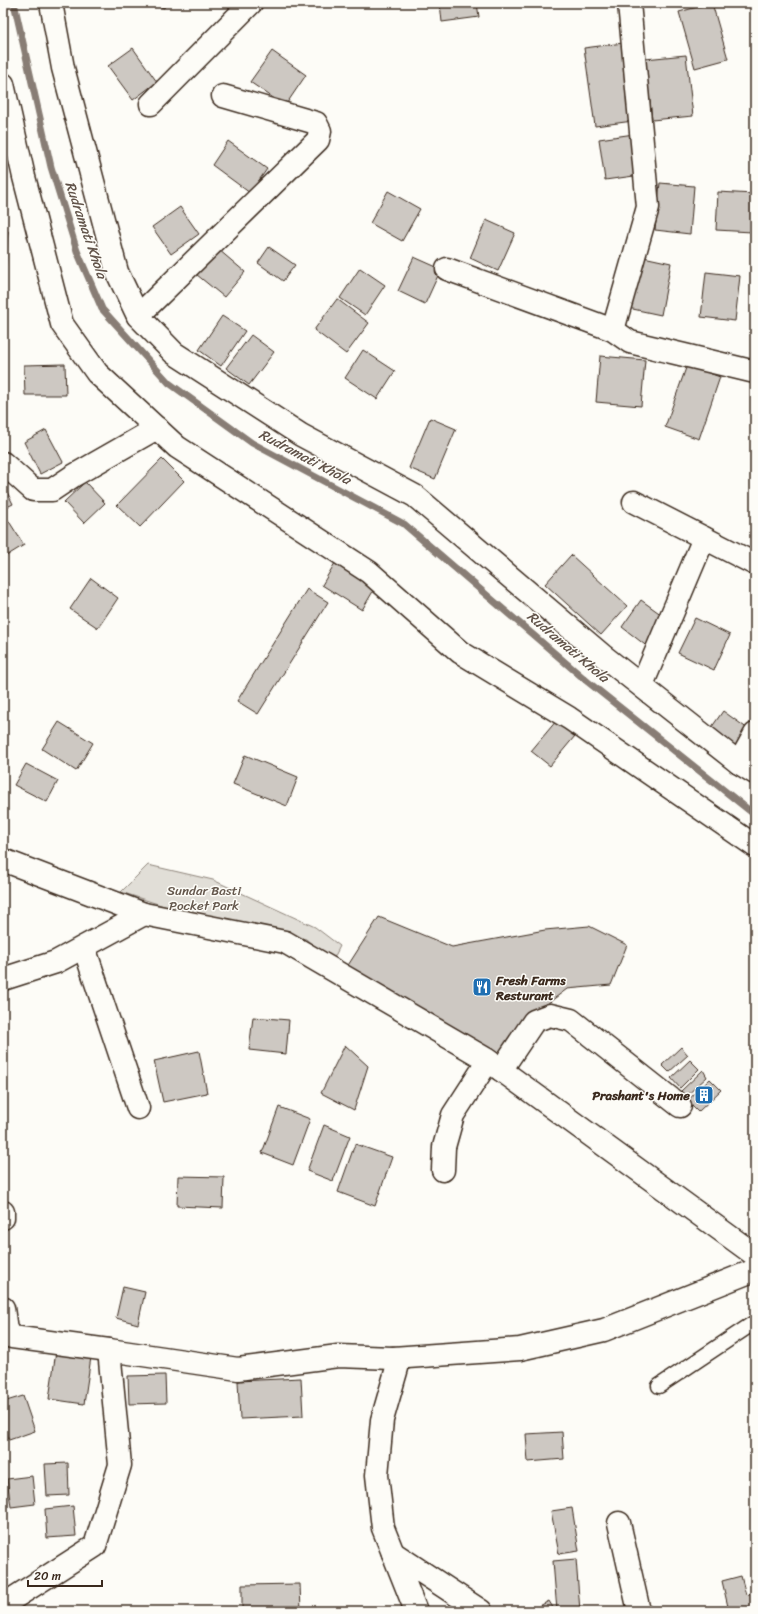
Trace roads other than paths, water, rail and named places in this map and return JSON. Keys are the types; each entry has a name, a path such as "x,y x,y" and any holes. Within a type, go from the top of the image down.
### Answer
{"street":[{"path":"50,3 63,68 117,272 138,316 174,353 301,435 415,496 602,655 747,768 755,734"},
{"path":"151,104 251,3"},
{"path":"613,330 648,207 629,3"},
{"path":"3,84 24,177 62,324 96,373 177,447 370,572 460,652 569,718 755,846"},
{"path":"138,316 318,140 320,131 316,123 224,96"},
{"path":"447,269 613,330 630,342 755,372"},
{"path":"3,463 33,490 52,490 73,476 157,428"},
{"path":"634,502 755,564"},
{"path":"642,685 704,538"},
{"path":"3,860 144,914 284,942 495,1066 755,1255"},
{"path":"3,979 56,962 144,914"},
{"path":"84,947 138,1108"},
{"path":"443,1170 444,1146 453,1115 534,1021 550,1015 571,1020 680,1106"},
{"path":"3,1212 3,1218"},
{"path":"3,1308 5,1338 12,1337 238,1369 338,1356 393,1358 520,1349 604,1330 755,1270"},
{"path":"3,1605 95,1546 120,1465 108,1350"},
{"path":"393,1358 397,1368 382,1420 377,1475 383,1528 416,1611"},
{"path":"619,1523 639,1611"},
{"path":"393,1553 481,1611"}],"lane":[{"path":"659,1386 755,1322"}],"waterway":[{"name":"Rudramati Khola","path":"14,3 51,167 77,251 102,309 169,383 252,443 404,524 588,682 755,815"}],"place":[{"name":"Fresh Farms Resturant","path":"482,987"},
{"name":"Prashant's Home","path":"704,1095"}],"park label":[{"name":"Sundar Basti Pocket Park","path":"204,898"}]}
